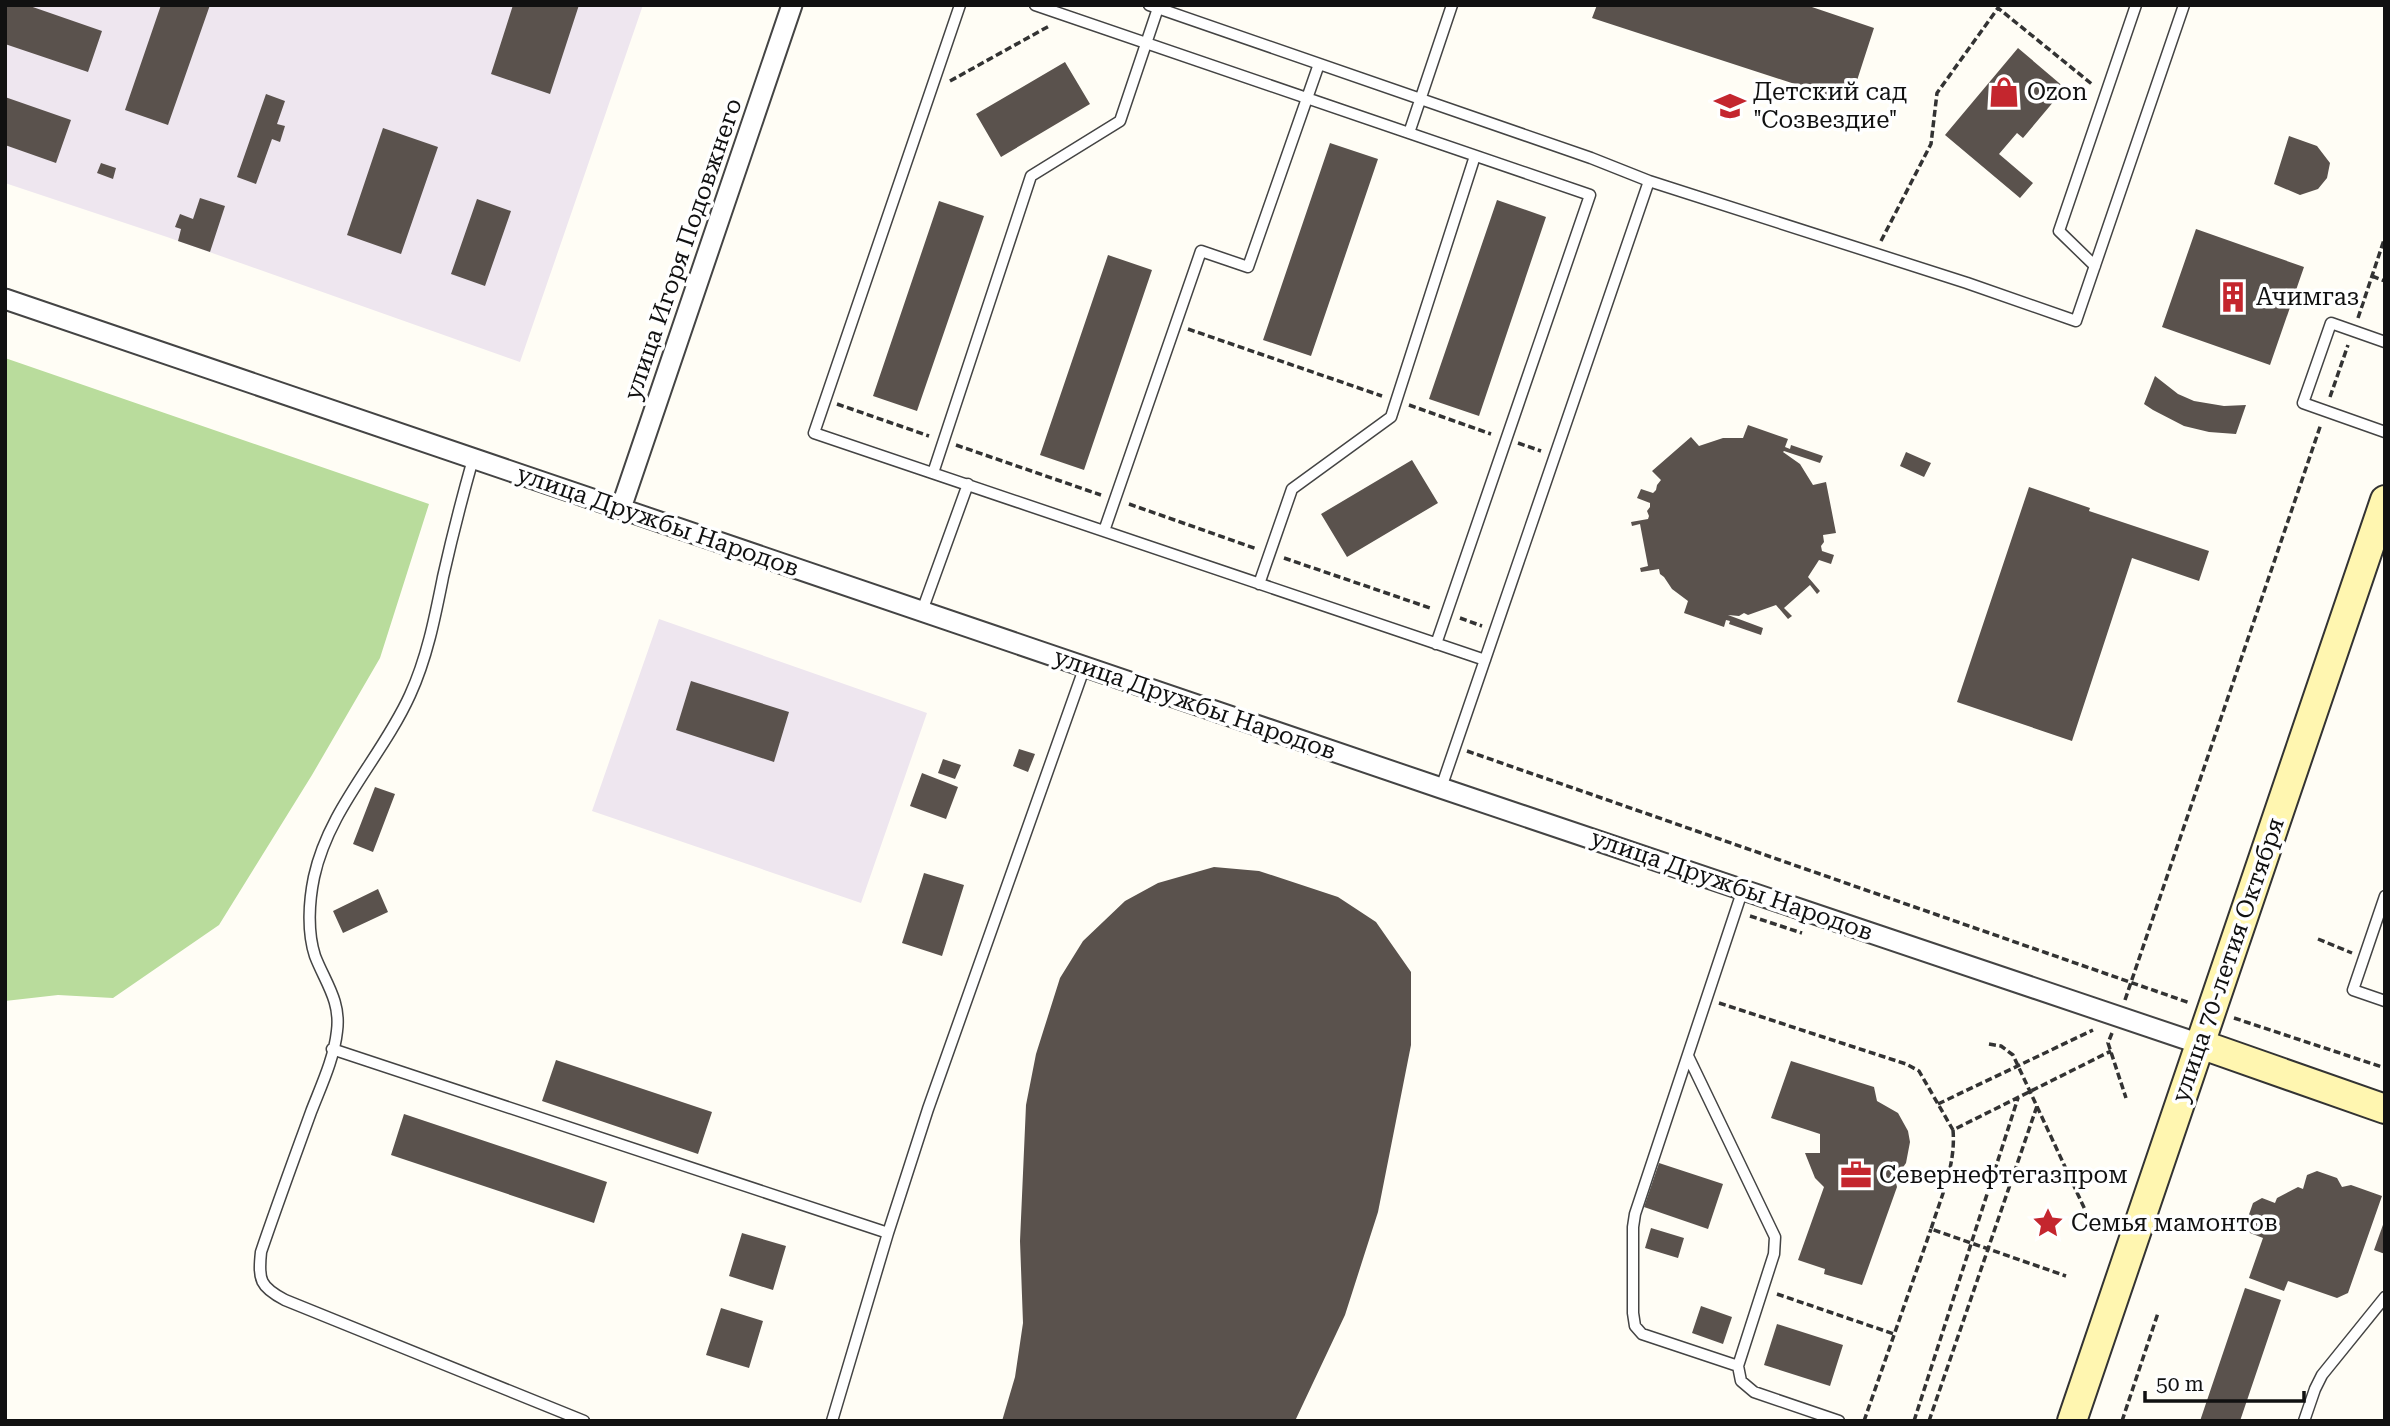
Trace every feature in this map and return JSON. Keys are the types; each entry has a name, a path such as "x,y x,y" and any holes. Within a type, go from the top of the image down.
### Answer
{"main road":[{"name":"улица 70-летия Октября","path":"2072,1421 2382,518"},
{"name":"улица Дружбы Народов","path":"2200,1044 2385,1109"}],"street":[{"name":"улица Игоря Подовжнего","path":"621,508 792,5"},
{"name":"улица Дружбы Народов","path":"5,299 2200,1044"}],"lane":[{"path":"960,5 814,433 1485,660"},
{"path":"1035,5 1590,195 1436,644"},
{"path":"1409,133 1452,5"},
{"path":"2095,266 2059,231 2136,5"},
{"path":"933,473 1031,176 1120,121 1146,43 1153,7 1591,158 1649,181 2076,321 2183,5"},
{"path":"1104,531 1201,251 1248,267 1319,64"},
{"path":"1259,584 1292,489 1391,416 1475,156"},
{"path":"1441,788 1649,181"},
{"path":"2385,342 2331,323 2303,403 2385,432"},
{"path":"473,459 432,625 410,695 386,739 340,810 323,848 314,878 309,919 315,955 330,986 337,1013 337,1031 261,1252 258,1273 267,1290 285,1300 584,1421"},
{"path":"922,611 968,484"},
{"path":"832,1421 888,1233 973,980 1085,666"},
{"path":"1738,1366 1652,1339 1642,1334 1635,1326 1633,1227 1635,1214 1743,888"},
{"path":"2385,896 2353,990 2385,1001"},
{"path":"332,1049 888,1233"},
{"path":"1688,1056 1772,1229 1776,1245 1738,1366 1741,1381 1754,1392 1839,1421"},
{"path":"2304,1421 2322,1375 2385,1297"}],"path":[{"path":"1875,253 1931,144 1937,93 1999,6 2106,95"},
{"path":"930,92 1067,16"},
{"path":"2126,1098 2108,1043 2131,983 2385,237"},
{"path":"2372,276 2385,281"},
{"path":"1176,325 1555,456"},
{"path":"825,400 1495,630"},
{"path":"1455,747 2131,983 2385,1068"},
{"path":"1707,999 1906,1064 1919,1071 1953,1130 1952,1163 1864,1421"},
{"path":"1938,1104 2093,1030"},
{"path":"1989,1044 2001,1046 2013,1055 2087,1214"},
{"path":"1953,1130 2111,1051"},
{"path":"1914,1421 2018,1098"},
{"path":"1929,1421 2037,1106"},
{"path":"1931,1229 2066,1276"},
{"path":"1762,1289 1895,1334"},
{"path":"2122,1421 2158,1313"}],"shaded area":[{"path":"5,5 643,5 520,362 167,237 5,183"},
{"path":"659,619 927,713 861,903 592,811"}],"green space":[{"path":"5,358 429,504 380,658 312,775 219,925 113,998 58,995 5,1001"}],"building":[{"path":"5,5 27,5 102,31 88,72 5,44"},
{"path":"161,5 210,5 168,125 125,110"},
{"path":"513,5 579,5 550,94 491,74"},
{"path":"1597,5 1806,5 1874,28 1850,102 1592,18"},
{"path":"2018,48 2065,88 2023,138 2017,133 1999,154 2033,183 2020,198 1945,135"},
{"path":"1065,62 1090,104 1001,157 976,114"},
{"path":"266,94 285,101 277,124 285,126 280,142 272,139 256,184 237,177"},
{"path":"5,97 71,120 56,163 5,145"},
{"path":"383,128 438,147 401,254 347,235"},
{"path":"2289,136 2317,146 2330,163 2327,178 2318,189 2300,195 2274,184"},
{"path":"1330,143 1378,159 1311,356 1263,340"},
{"path":"101,163 116,168 113,179 97,173"},
{"path":"200,198 225,206 210,252 178,241 181,229 175,227 180,214 193,219"},
{"path":"477,199 511,211 485,286 451,274"},
{"path":"1497,200 1546,217 1479,416 1429,399"},
{"path":"939,201 984,216 917,411 873,396"},
{"name":"Ачимгаз","path":"2196,229 2304,267 2270,365 2162,327"},
{"path":"1108,255 1152,270 1084,470 1040,455"},
{"path":"2155,376 2178,394 2194,401 2224,406 2246,405 2236,434 2209,432 2184,426 2144,404"},
{"path":"1748,425 1788,439 1785,447 1790,449 1791,445 1823,456 1820,463 1783,452 1800,464 1813,485 1826,482 1836,533 1823,535 1824,542 1821,546 1822,551 1834,555 1831,564 1819,560 1808,577 1820,591 1817,594 1810,585 1784,608 1792,616 1788,619 1776,605 1748,615 1728,615 1763,628 1761,635 1729,624 1730,621 1726,620 1724,627 1684,613 1688,601 1672,589 1659,569 1641,572 1640,568 1648,566 1640,524 1632,526 1631,522 1648,519 1650,503 1637,498 1641,489 1653,493 1656,490 1661,480 1652,471 1691,437 1699,446 1723,438 1743,438"},
{"path":"1906,452 1931,463 1924,477 1900,466"},
{"path":"1412,460 1438,503 1347,557 1321,514"},
{"path":"2029,487 2090,508 2089,511 2209,551 2199,581 2132,558 2072,741 1957,702"},
{"path":"691,681 789,712 774,762 676,730"},
{"path":"1019,749 1035,754 1028,772 1013,766"},
{"path":"943,759 961,765 955,779 938,773"},
{"path":"922,773 958,787 946,819 910,806"},
{"path":"375,787 395,794 373,852 353,844"},
{"path":"1214,867 1259,871 1338,897 1376,922 1411,972 1411,1045 1378,1212 1345,1315 1295,1421 1002,1421 1015,1377 1023,1323 1020,1241 1026,1105 1036,1054 1060,978 1083,941 1125,901 1158,883"},
{"path":"924,873 964,885 942,956 902,943"},
{"path":"378,889 388,912 343,933 333,911"},
{"path":"556,1060 712,1112 698,1154 542,1101"},
{"name":"Севернефтегазпром","path":"1791,1061 1874,1087 1877,1101 1898,1113 1908,1131 1910,1142 1906,1163 1895,1179 1897,1187 1862,1285 1824,1274 1825,1269 1798,1260 1824,1187 1815,1178 1805,1153 1820,1153 1820,1134 1771,1118"},
{"path":"404,1114 607,1182 594,1223 391,1155"},
{"path":"1659,1163 1723,1184 1708,1229 1644,1207"},
{"path":"2317,1171 2337,1178 2342,1187 2351,1185 2382,1196 2348,1293 2337,1298 2288,1281 2284,1291 2249,1278 2263,1238 2250,1233 2246,1223 2253,1203 2262,1198 2275,1203 2277,1198 2298,1187 2303,1189 2307,1175"},
{"path":"2385,1222 2385,1254 2374,1250"},
{"path":"1651,1228 1684,1238 1678,1258 1645,1248"},
{"path":"742,1233 786,1246 773,1290 729,1276"},
{"path":"2245,1288 2281,1300 2240,1421 2200,1421"},
{"path":"1701,1306 1732,1317 1723,1344 1692,1333"},
{"path":"721,1308 763,1321 749,1368 706,1355"},
{"path":"1777,1324 1843,1345 1830,1386 1764,1365"}],"place":[{"name":"Ozon","path":"2004,92"},
{"name":"Детский сад \"Созвездие\"","path":"1730,106"},
{"name":"Ачимгаз","path":"2233,297"},
{"name":"Севернефтегазпром","path":"1856,1175"},
{"name":"Семья мамонтов","path":"2048,1223"}]}
